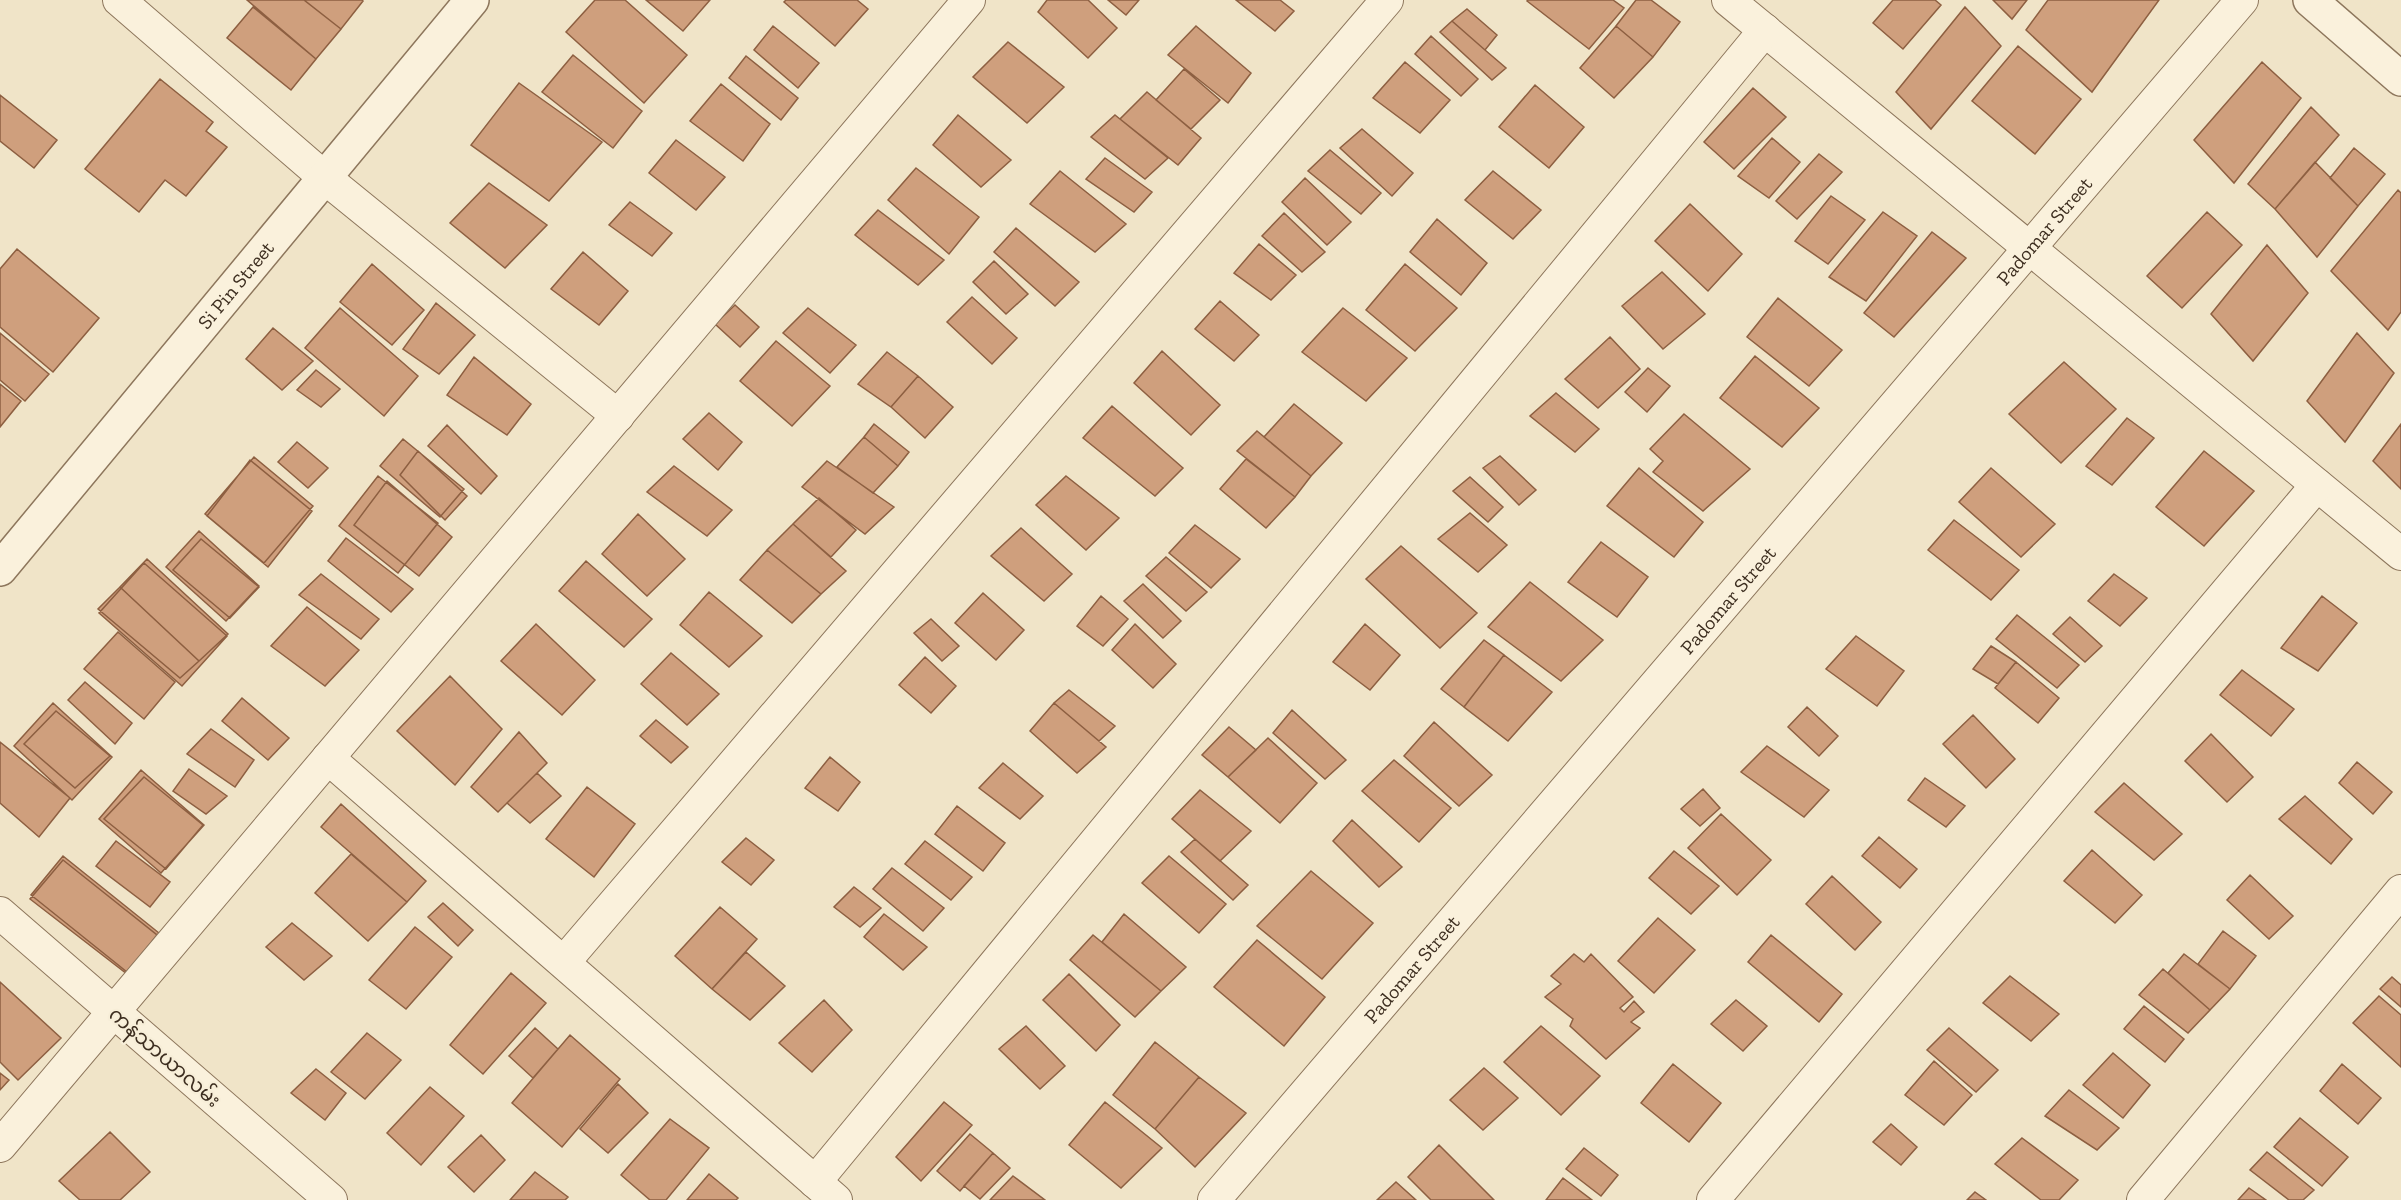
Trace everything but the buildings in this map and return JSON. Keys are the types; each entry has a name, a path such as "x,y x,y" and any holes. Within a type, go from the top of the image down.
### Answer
{"street":[{"path":"119,0 325,178 618,416"},
{"name":"Si Pin Street","path":"0,569 472,0"},
{"path":"0,1146 969,0"},
{"path":"564,962 1387,0"},
{"path":"1728,0 2401,554"},
{"name":"Padomar Street","path":"1214,1200 2242,0"},
{"path":"2310,0 2401,79"},
{"path":"328,758 825,1191 1765,30"},
{"path":"1713,1200 2317,485"},
{"path":"2143,1200 2401,891"},
{"name":"ကန်သာယာလမ်း","path":"0,913 331,1200"}]}
